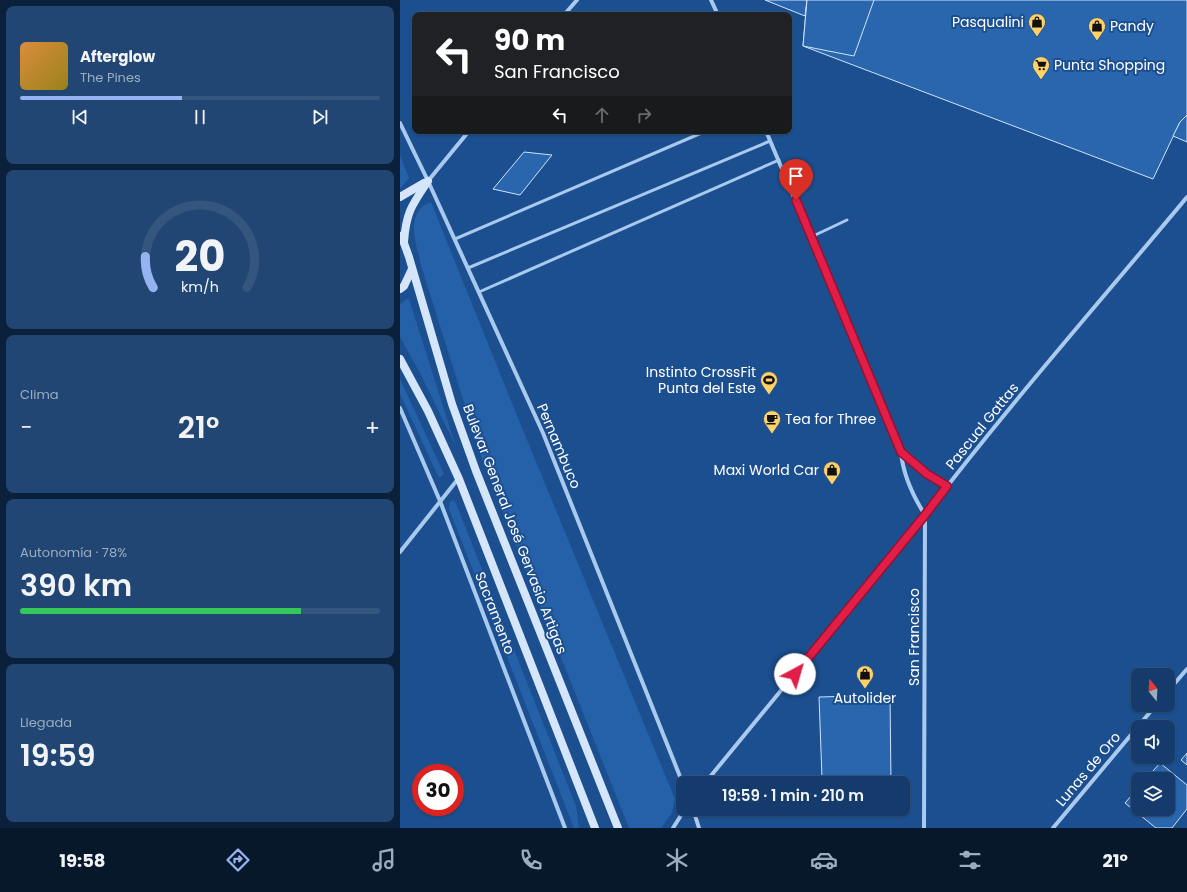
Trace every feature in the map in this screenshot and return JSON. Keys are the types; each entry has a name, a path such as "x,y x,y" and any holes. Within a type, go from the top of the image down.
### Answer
{"main road":[{"path":"400,197 428,181"},
{"path":"402,239 408,212 428,181"},
{"name":"Bulevar General José Gervasio Artigas","path":"402,239 452,404 476,471 618,828"},
{"path":"400,289 404,286 412,269"},
{"path":"400,359 428,411 459,479 595,828"}],"street":[{"path":"567,12 577,0"},
{"path":"712,0 717,12"},
{"name":"Pernambuco","path":"400,123 455,239 543,433 680,776"},
{"path":"428,181 467,134"},
{"path":"767,134 901,452 902,467 916,500 925,515"},
{"name":"Pascual Gattas","path":"711,776 925,515 947,486 1187,197"},
{"name":"Sacramento","path":"400,408 440,501 565,828"},
{"path":"901,452 927,474 947,486"},
{"path":"400,552 459,479"},
{"name":"San Francisco","path":"924,828 925,515"},
{"path":"1175,683 1187,669"},
{"name":"Lunas de Oro","path":"1053,828 1150,712"},
{"path":"673,828 681,816"},
{"path":"695,816 699,828"}],"lane":[{"path":"455,239 699,134"},
{"path":"468,268 770,140"},
{"path":"479,292 779,160"},
{"path":"811,236 847,220"}],"shaded area":[{"path":"400,155 409,178 400,188"},
{"path":"431,202 675,799 672,813 661,828 629,828 481,457 420,262 414,235 416,215 422,207"},
{"path":"409,299 456,447 420,373 400,337 400,304"},
{"path":"400,379 444,474 439,478 400,394"},
{"path":"453,500 455,501 576,806 579,828 574,828 449,509 450,502"}],"building":[{"path":"765,0 807,0 805,16"},
{"name":"Punta Shopping","path":"807,0 1187,0 1187,115 1180,122 1153,179 803,46"},
{"path":"807,0 874,0 854,56 803,46"},
{"path":"1187,115 1187,142 1173,136 1180,122"},
{"path":"524,152 552,155 520,195 493,189"},
{"path":"890,695 891,776 822,776 819,697"},
{"path":"1187,753 1187,765 1181,760"},
{"path":"1159,764 1161,764 1171,772 1152,772"},
{"path":"1175,775 1187,785 1187,809 1172,828 1156,828 1141,816 1175,816"},
{"path":"1131,796 1131,808 1125,803"}],"place":[{"name":"Pasqualini","path":"1037,37"},
{"name":"Pandy","path":"1097,41"},
{"name":"Punta Shopping","path":"1041,80"},
{"name":"Instinto CrossFit Punta del Este","path":"769,395"},
{"name":"Tea for Three","path":"772,434"},
{"name":"Maxi World Car","path":"832,485"},
{"name":"Autolider","path":"865,689"}],"route":[{"path":"795,674 947,486 927,474 901,452 796,200"}]}
